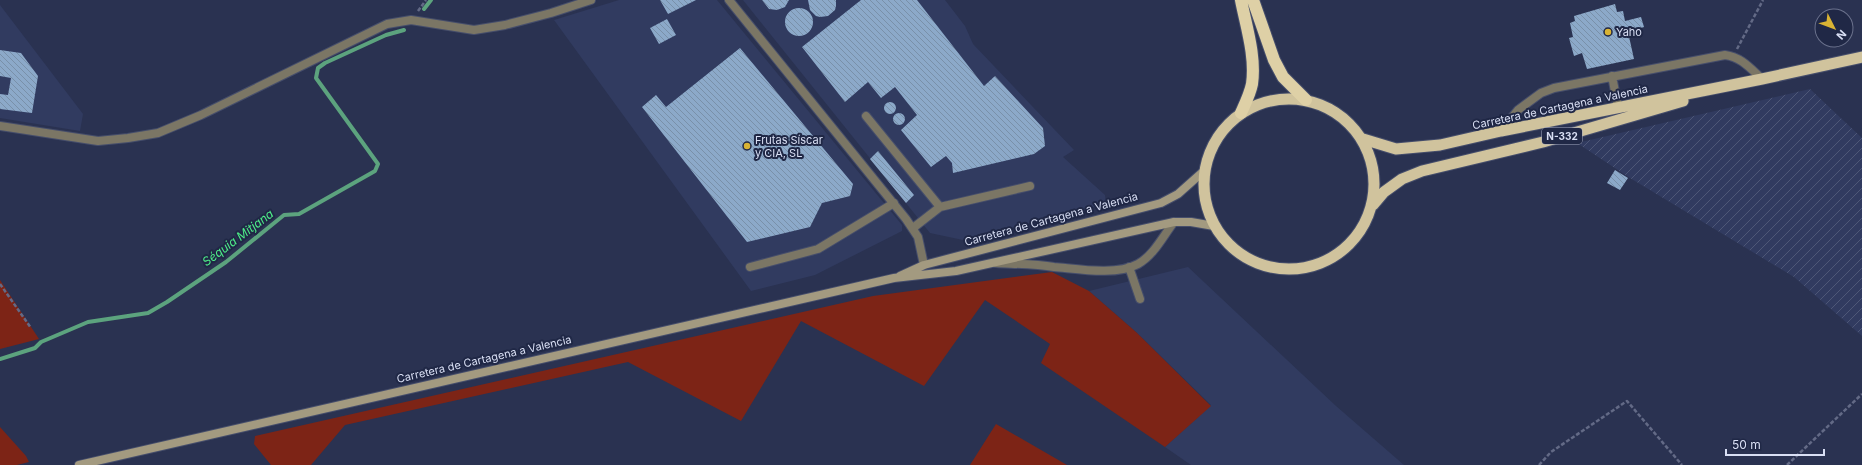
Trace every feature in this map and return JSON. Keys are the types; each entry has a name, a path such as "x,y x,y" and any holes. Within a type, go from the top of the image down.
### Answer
{"highway":[{"path":"1241,0 1251,49 1252,69 1252,83 1241,113"},
{"path":"1253,0 1274,60 1283,77 1306,100"},
{"name":"Carretera de Cartagena a Valencia","path":"1363,139 1396,149 1440,145 1500,131 1762,79 1862,56"},
{"name":"Carretera de Cartagena a Valencia","path":"1371,208 1384,192 1402,179 1422,171 1543,142 1762,79"},
{"path":"1289,98 1306,100 1320,104 1344,118 1363,139 1373,166 1375,180 1371,208 1362,229 1347,247 1335,256 1306,268 1291,270 1276,269 1261,265 1247,258 1229,244 1214,226 1205,198 1205,170 1210,153 1217,138 1228,124 1241,113 1256,105 1272,100 1289,98"}],"main road":[{"name":"Carretera de Cartagena a Valencia","path":"894,278 924,265 1161,203 1178,194 1205,170"},
{"name":"Carretera de Cartagena a Valencia","path":"79,465 894,278 956,271 1174,222 1191,222 1214,226"}],"street":[{"path":"0,126 98,142 158,133 201,115 387,24 411,20 474,30 505,25 551,13 591,0"},
{"path":"729,0 913,228 918,237 924,265"},
{"path":"1500,131 1518,110 1541,94 1554,88 1612,76 1725,55 1734,56 1742,60 1762,79"},
{"path":"1612,76 1618,108"},
{"path":"866,116 940,207"},
{"path":"913,228 940,207 1030,186"},
{"path":"750,267 818,249 894,203"},
{"path":"991,262 1053,266 1076,270 1106,270 1129,267 1138,264 1148,256 1174,222"},
{"path":"1129,267 1140,299"}],"path":[{"path":"1734,56 1763,0"},
{"path":"0,284 30,328"},
{"path":"1787,465 1862,394"},
{"path":"1539,465 1551,452 1627,401 1682,465"}],"shaded area":[{"path":"619,0 717,0 902,225 902,231 815,275 751,291 554,20"},
{"path":"743,0 945,0 965,26 973,44 1074,150 1063,157 1105,195 1106,204 963,240 930,233"},
{"path":"0,5 83,114 80,131 0,118"},
{"path":"1810,89 1862,138 1862,336 1794,277 1630,178 1577,143"},
{"path":"1188,267 1336,406 1404,465 1191,465 1165,447 1211,405 1136,332 1089,291"},
{"path":"1052,272 1089,291 1136,332 1211,406 1165,447 1041,363 1050,344 985,300 924,386 801,321 741,421 628,362 345,425 311,465 271,465 254,444 255,436 873,296"},
{"path":"0,280 39,339 0,349"},
{"path":"996,424 1067,465 970,465"},
{"path":"0,427 26,456 29,462 17,465 0,465"}],"building":[{"path":"660,0 696,0 668,14"},
{"path":"762,0 789,0 785,7 777,10 769,9"},
{"path":"808,0 836,0 835,10 828,16 816,16 810,10"},
{"path":"861,0 917,0 984,86 995,76 1043,128 1045,146 1034,154 953,173 952,163 946,156 931,167 901,130 917,115 895,87 881,98 868,82 845,102 802,47"},
{"path":"1615,4 1617,12 1623,11 1625,21 1641,17 1644,27 1628,32 1634,59 1587,69 1582,53 1574,56 1569,38 1573,37 1570,23 1575,21 1574,16"},
{"path":"799,8 809,12 813,22 809,32 799,36 789,32 785,22 789,12"},
{"path":"667,19 676,35 659,44 650,28"},
{"name":"Frutas Síscar y CIA, SL","path":"740,48 853,184 850,196 822,203 810,227 747,242 642,107 656,95 666,107"},
{"path":"0,50 21,53 38,76 32,113 0,109 0,94 8,95 11,78 0,76"},
{"path":"890,102 894,104 896,108 894,112 890,114 886,112 884,108 886,104"},
{"path":"899,113 903,115 905,119 903,123 899,125 895,123 893,119 895,115"},
{"path":"878,151 914,195 906,203 870,159"},
{"path":"1615,170 1628,178 1620,190 1607,183"}],"waterway":[{"name":"Séquia Mitjana","path":"424,9 431,0"},
{"name":"Séquia Mitjana","path":"0,359 35,348 41,342 88,322 148,313 226,262 284,215 299,214 375,171 378,164 316,78 318,68 325,63 386,35 404,30"}],"place":[{"name":"Yaho","path":"1608,32"},
{"name":"Frutas Síscar y CIA, SL","path":"747,146"}]}
